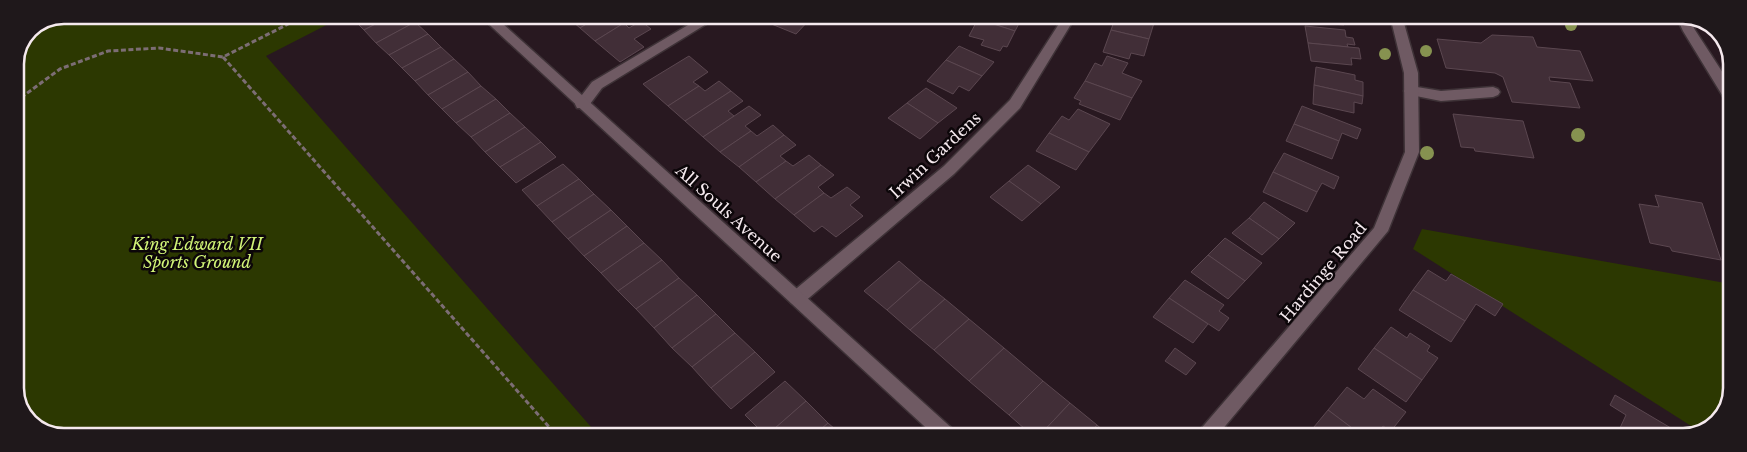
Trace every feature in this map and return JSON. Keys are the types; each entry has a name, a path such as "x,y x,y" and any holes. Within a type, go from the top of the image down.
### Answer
{"street":[{"name":"All Souls Avenue","path":"495,24 940,428"},
{"path":"582,104 597,85 700,24"},
{"name":"Irwin Gardens","path":"797,298 949,170 1015,104 1065,24"},
{"name":"Hardinge Road","path":"1213,428 1380,232 1412,152 1411,73 1398,24"},
{"path":"1685,24 1723,85"},
{"path":"1411,91 1440,96 1493,92"}],"path":[{"path":"24,95 60,69 108,51 159,48 223,57 288,24"},
{"path":"223,57 550,428"}],"green space":[{"name":"King Edward VII Sports Ground","path":"64,24 328,24 266,56 592,428 64,428 44,423 34,414 27,403 24,390 24,64 27,49 31,42 49,27"},
{"path":"1422,229 1723,283 1723,388 1718,408 1703,423 1692,427 1413,249"}],"building":[{"path":"358,24 376,24 364,30"},
{"path":"376,24 411,24 376,43 364,30"},
{"path":"411,24 417,24 428,34 389,55 376,43"},
{"path":"575,24 586,24 580,28"},
{"path":"586,24 622,24 595,41 580,28"},
{"path":"622,24 629,28 636,24 645,24 651,29 634,39 644,47 620,62 595,41"},
{"path":"771,24 805,24 796,34"},
{"path":"975,24 993,24 1015,31 1007,47 1003,46 1000,51 981,45 984,40 969,36"},
{"path":"993,24 1019,24 1015,31"},
{"path":"1113,24 1154,24 1149,39 1111,30"},
{"path":"1305,26 1345,30 1346,37 1353,38 1355,45 1347,44 1348,47 1308,43"},
{"path":"1111,30 1149,39 1144,56 1131,53 1129,59 1103,52"},
{"path":"428,34 441,47 402,68 389,55"},
{"path":"1492,35 1533,37 1537,47 1580,51 1593,81 1549,77 1550,81 1570,83 1580,108 1512,102 1503,77 1495,73 1446,68 1437,39 1481,43"},
{"path":"1308,43 1359,48 1361,59 1351,58 1352,65 1311,61"},
{"path":"959,46 994,62 982,76 946,60"},
{"path":"441,47 454,59 415,81 402,68"},
{"path":"689,56 708,72 693,82 699,86 668,106 643,84"},
{"path":"1107,56 1128,63 1122,73 1142,81 1132,98 1085,81 1095,63 1102,66"},
{"path":"454,59 468,72 428,95 415,81"},
{"path":"946,60 982,76 969,91 959,86 953,94 927,81"},
{"path":"1316,67 1355,75 1355,80 1363,82 1363,96 1314,85"},
{"path":"468,72 481,86 442,109 428,95"},
{"path":"719,81 731,91 685,121 668,106 699,86 705,91"},
{"path":"1085,81 1132,98 1120,120 1079,104 1081,101 1074,98"},
{"path":"1314,85 1363,96 1362,104 1354,102 1354,113 1313,104"},
{"path":"481,86 496,99 456,123 442,109"},
{"path":"926,88 957,108 938,123 907,103"},
{"path":"731,91 743,101 728,111 734,116 703,137 685,121"},
{"path":"496,99 510,113 471,137 456,123"},
{"path":"907,103 938,123 920,139 888,118"},
{"path":"749,106 761,115 745,126 751,131 720,152 703,137"},
{"path":"1302,106 1361,129 1357,139 1342,133 1339,141 1294,124"},
{"path":"1078,109 1110,124 1089,152 1049,133 1062,116 1069,120"},
{"path":"510,113 525,127 485,152 471,137"},
{"path":"1453,114 1523,121 1534,158 1475,151 1474,148 1461,147"},
{"path":"1294,124 1339,141 1332,159 1286,141"},
{"path":"773,125 784,135 739,167 720,152 751,131 757,136"},
{"path":"525,127 541,142 500,167 485,152"},
{"path":"1049,133 1089,152 1076,170 1036,151"},
{"path":"784,135 796,145 780,156 786,161 756,182 739,167"},
{"path":"541,142 556,157 516,183 500,167"},
{"path":"1284,153 1339,177 1334,189 1322,183 1317,192 1273,172"},
{"path":"809,155 821,165 775,199 756,182 786,161 793,166"},
{"path":"563,164 579,179 537,206 522,190"},
{"path":"821,165 834,175 818,187 824,193 794,215 775,199"},
{"path":"1028,165 1060,187 1041,204 1009,181"},
{"path":"1273,172 1317,192 1307,212 1263,192"},
{"path":"579,179 594,194 552,222 537,206"},
{"path":"1009,181 1041,204 1022,221 990,197"},
{"path":"847,187 860,197 850,205 863,216 836,237 822,226 814,232 794,215 824,193 831,198"},
{"path":"594,194 611,210 568,239 552,222"},
{"path":"1655,195 1702,203 1721,260 1672,251 1670,247 1650,243 1639,204 1659,207"},
{"path":"1264,202 1295,223 1279,239 1249,218"},
{"path":"611,210 627,226 584,256 568,239"},
{"path":"1249,218 1279,239 1262,255 1232,233"},
{"path":"627,226 644,243 601,273 584,256"},
{"path":"1225,238 1262,263 1245,281 1208,255"},
{"path":"644,243 662,260 618,291 601,273"},
{"path":"1208,255 1245,281 1228,299 1191,272"},
{"path":"662,260 679,278 636,309 618,291"},
{"path":"899,261 921,280 887,310 864,291"},
{"path":"1428,270 1446,281 1451,274 1503,304 1495,316 1476,304 1465,321 1413,290"},
{"path":"679,278 697,295 654,328 636,309"},
{"path":"921,280 945,299 910,330 887,310"},
{"path":"1185,280 1224,305 1219,311 1229,318 1219,331 1169,298"},
{"path":"1413,290 1465,321 1451,342 1399,310"},
{"path":"697,295 716,314 672,348 654,328"},
{"path":"1169,298 1208,324 1193,343 1153,317"},
{"path":"945,299 969,319 934,350 910,330"},
{"path":"716,314 735,333 692,367 672,348"},
{"path":"969,319 1004,348 969,381 934,350"},
{"path":"1391,327 1407,338 1410,333 1430,346 1427,351 1438,358 1422,380 1374,348"},
{"path":"735,333 755,352 711,388 692,367"},
{"path":"1004,348 1043,381 1009,415 969,381"},
{"path":"1175,348 1196,363 1186,375 1165,361"},
{"path":"1374,348 1422,380 1406,402 1358,369"},
{"path":"755,352 775,372 731,409 711,388"},
{"path":"785,381 806,401 775,428 758,428 745,415"},
{"path":"1043,381 1070,403 1046,428 1024,428 1009,415"},
{"path":"1347,387 1364,399 1373,389 1406,412 1393,428 1383,426 1382,428 1352,428 1328,410"},
{"path":"1615,395 1671,428 1620,428 1626,415 1610,405"},
{"path":"806,401 828,423 822,428 775,428"},
{"path":"1070,403 1097,425 1094,428 1046,428"},
{"path":"1328,410 1352,428 1313,428"},
{"path":"828,423 834,428 822,428"}]}
